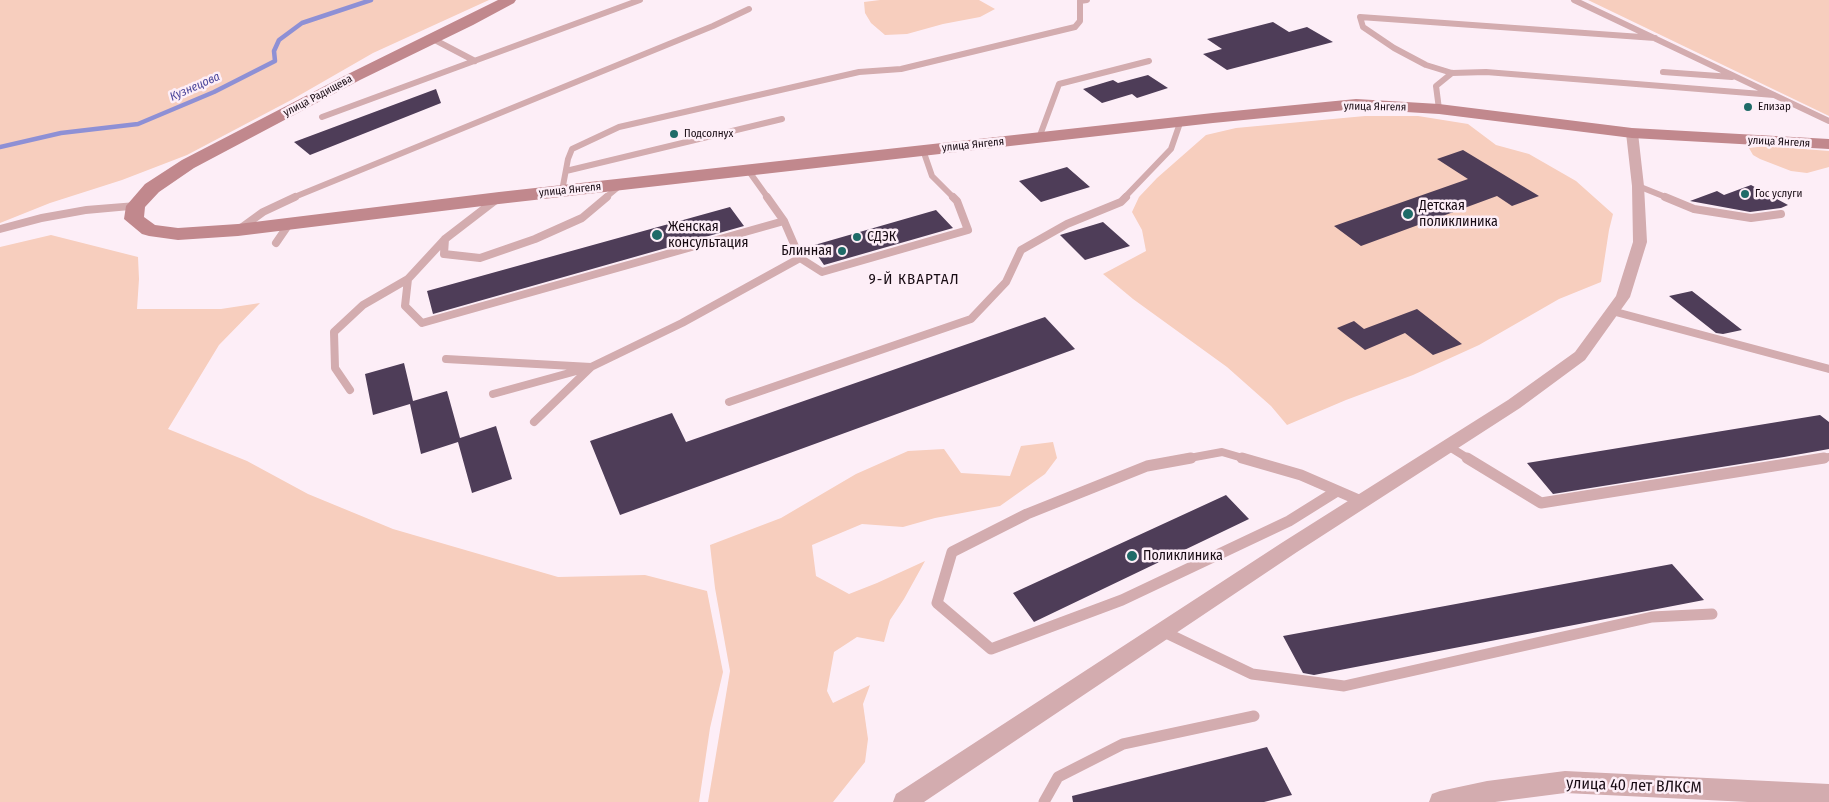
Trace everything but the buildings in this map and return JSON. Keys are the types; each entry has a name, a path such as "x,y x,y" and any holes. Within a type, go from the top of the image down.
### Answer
{"street":[{"name":"улица Радищева","path":"136,206 152,188 188,164 354,77 509,0"},
{"name":"улица Янгеля","path":"136,206 134,219 149,230 178,234 238,230 499,198 923,150 1356,104 1439,109 1632,133 1829,144"},
{"path":"904,802 1162,631 1514,404 1580,356 1623,297 1640,242 1638,186 1632,133"},
{"path":"0,229 41,218 86,210 136,206"},
{"name":"улица 40 лет ВЛКСМ","path":"1440,802 1487,792 1565,782 1829,795"}],"lane":[{"path":"322,117 640,0"},
{"path":"562,191 572,149 619,127 859,72 901,69 1075,27 1080,21 1080,1 1087,0"},
{"path":"1574,0 1829,121"},
{"path":"238,230 263,212 290,199 411,152 421,144 713,26 749,9"},
{"path":"1655,38 1360,17 1363,27 1394,48 1426,65 1452,73 1486,72 1774,95"},
{"path":"433,39 475,61"},
{"path":"1039,138 1059,84 1149,60"},
{"path":"1663,72 1738,77"},
{"path":"1439,109 1436,86 1452,73"},
{"path":"566,171 782,119"},
{"path":"729,402 971,319 1006,282 1021,250 1067,224 1121,202 1172,149 1180,123"},
{"path":"748,170 784,221 800,258 822,272 968,230 958,201 932,176 923,150"},
{"path":"445,239 444,254 480,258 535,239 582,218 622,184"},
{"path":"1638,186 1694,209 1751,218 1781,214"},
{"path":"350,390 335,368 334,332 363,305 408,279 445,239 499,198"},
{"path":"408,279 405,306 422,323 784,221"},
{"path":"276,243 289,224"},
{"path":"493,394 591,368 682,323 800,258"},
{"path":"1612,311 1829,369"},
{"path":"446,359 591,368"},
{"path":"534,422 591,368"},
{"path":"1448,446 1541,503 1829,457"},
{"path":"1337,491 1289,521 1122,600 991,649 937,603 952,552 1027,514 1147,466 1222,452 1302,475 1337,491 1360,502"},
{"path":"1162,631 1252,674 1344,686 1652,617 1712,614"},
{"path":"1044,802 1058,777 1123,744 1254,716"}],"shaded area":[{"path":"0,0 489,0 373,53 293,99 187,155 122,180 50,203 0,223"},
{"path":"880,0 979,0 995,9 980,17 943,24 907,34 885,35 871,23 865,13 864,2"},
{"path":"1588,0 1829,0 1829,116"},
{"path":"1365,116 1418,116 1468,124 1496,145 1529,154 1576,181 1613,214 1601,282 1559,299 1479,345 1413,375 1287,425 1271,406 1227,367 1133,299 1103,274 1146,251 1142,230 1132,212 1139,197 1157,178 1206,135 1236,128"},
{"path":"1766,146 1829,151 1829,167 1807,173 1791,171 1760,159 1753,155 1749,148"},
{"path":"51,235 138,257 137,309 221,309 260,303 219,345 168,429 247,461 308,494 393,529 558,577 645,575 707,591 723,672 710,728 699,802 0,802 0,247"},
{"path":"1053,442 1057,458 1045,474 1000,506 935,518 903,527 862,524 812,545 816,576 849,594 925,561 890,620 884,642 857,637 834,652 827,691 833,703 870,685 863,704 868,739 865,762 833,802 708,802 730,671 715,588 710,545 781,518 856,474 908,451 944,449 961,473 1010,476 1021,446"}],"waterway":[{"name":"Кузнецова","path":"0,147 61,133 138,124 214,92 275,61 274,51 279,40 302,23 371,0"}],"place":[{"name":"Елизар","path":"1748,107"},
{"name":"Подсолнух","path":"674,134"},
{"name":"Гос услуги","path":"1745,194"},
{"name":"Детская поликлиника","path":"1408,214"},
{"name":"Женская консультация","path":"657,235"},
{"name":"СДЭК","path":"857,237"},
{"name":"Блинная","path":"842,251"},
{"name":"Поликлиника","path":"1132,556"}],"district":[{"name":"9-Й КВАРТАЛ","path":"914,280"}]}
